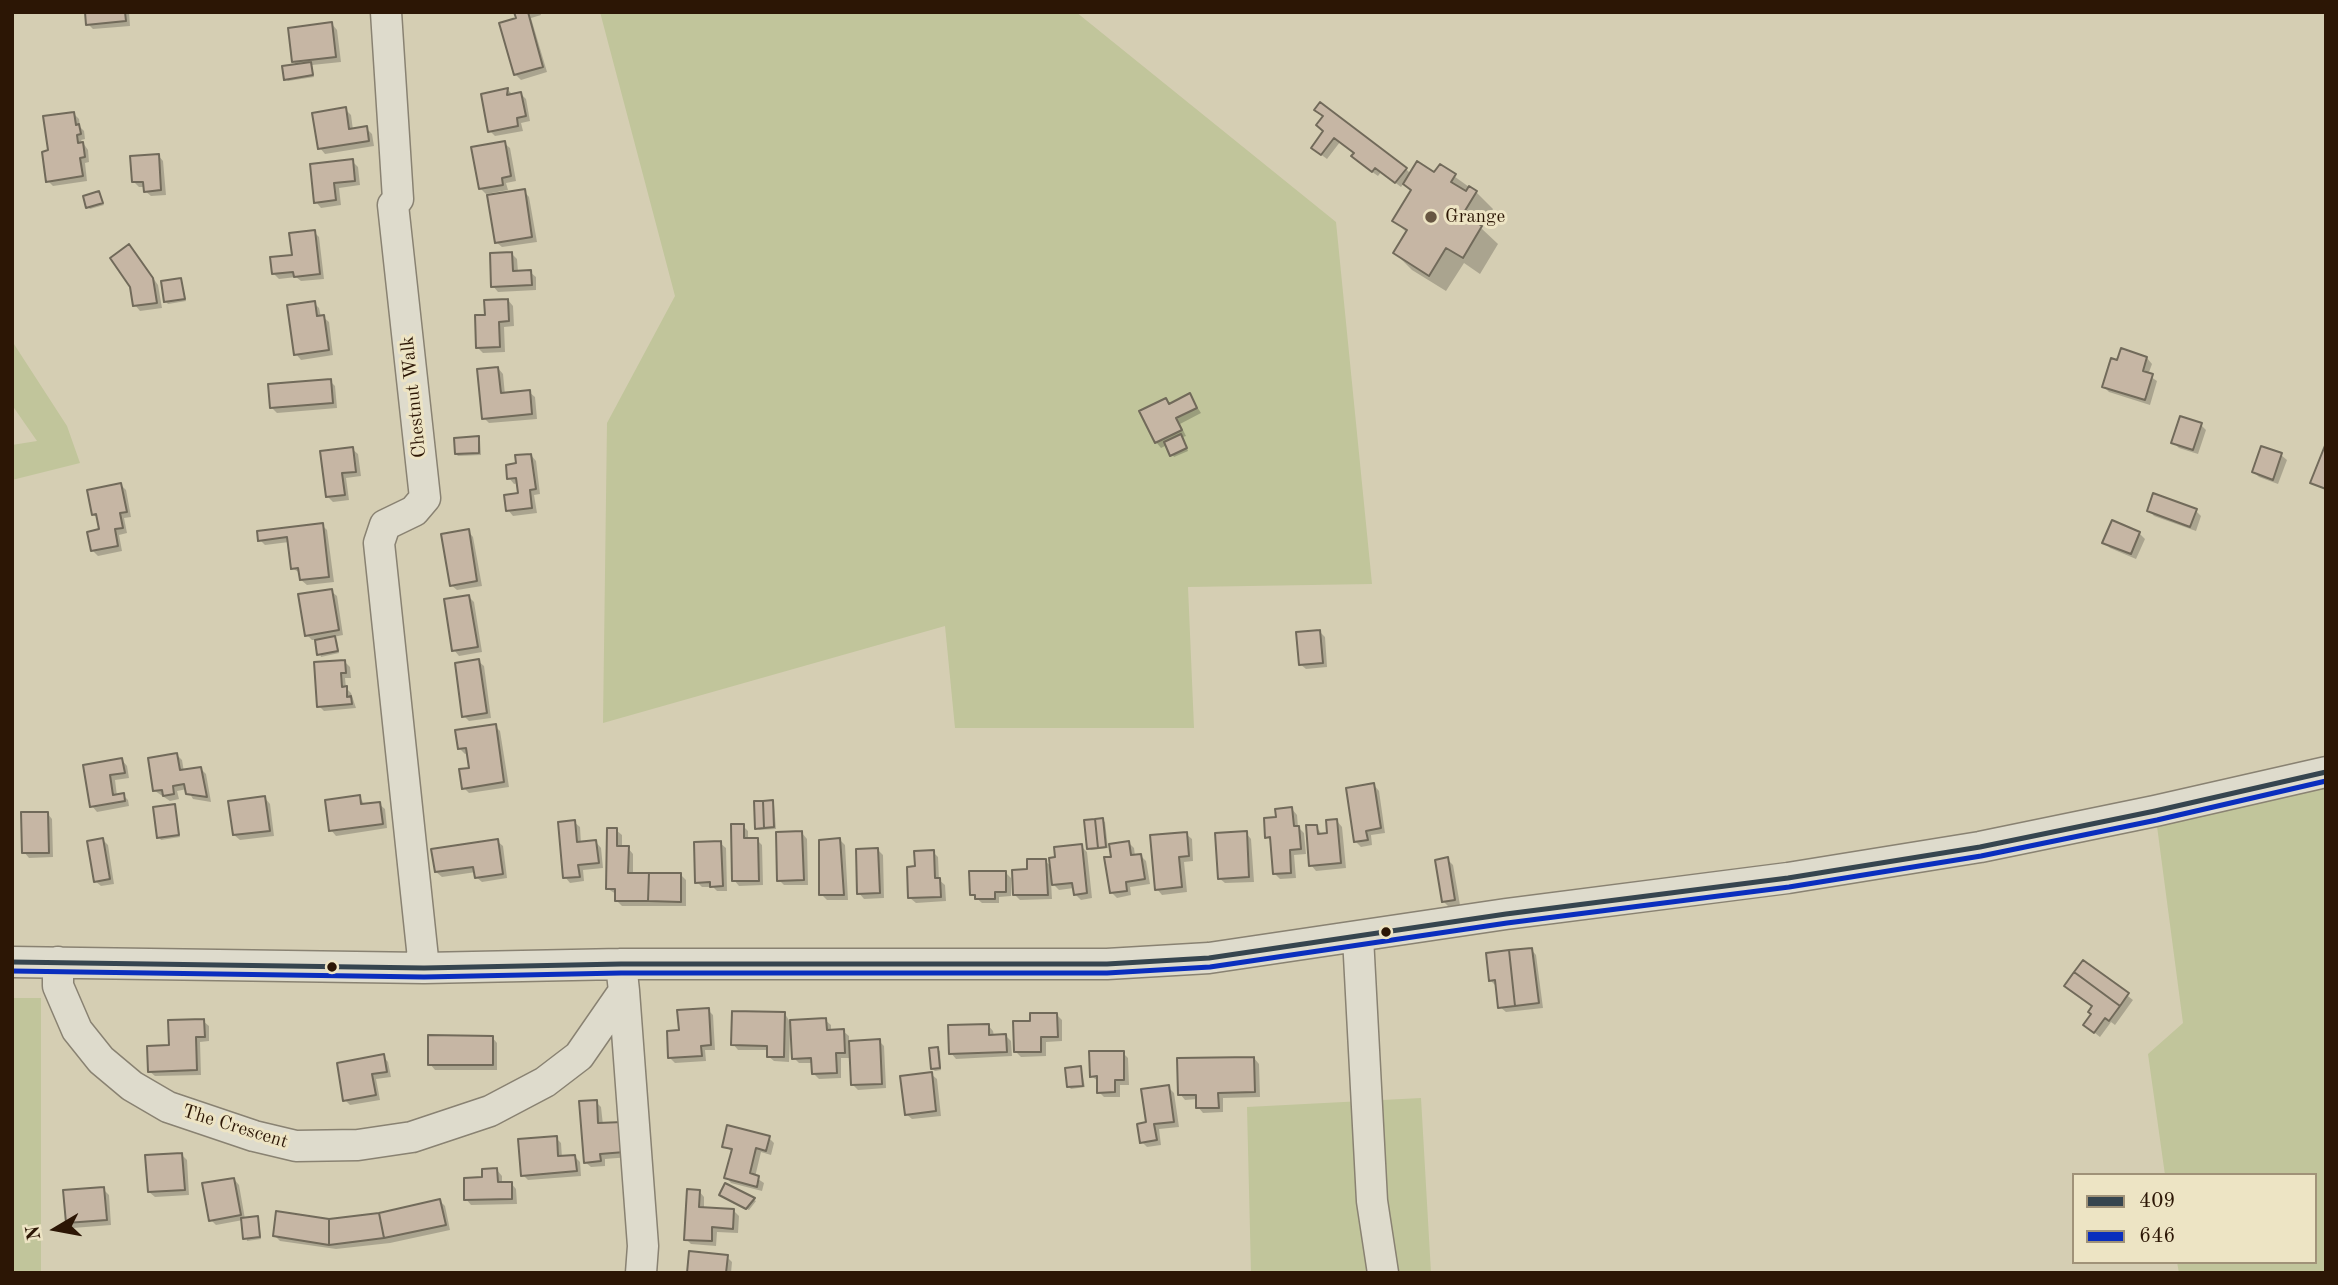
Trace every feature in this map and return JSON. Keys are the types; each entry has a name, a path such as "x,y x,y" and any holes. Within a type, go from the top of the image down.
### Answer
{"street":[{"name":"Chestnut Walk","path":"386,12 398,199 393,205 425,498 414,511 385,524 379,543 424,968"},
{"path":"12,962 424,968 622,978 1107,964 1209,958 1506,914 1787,878 1980,847 2326,772"},
{"path":"1358,937 1372,1201 1383,1273"},
{"name":"The Crescent","path":"58,962 58,986 77,1030 101,1060 132,1086 168,1107 254,1136 296,1146 358,1145 412,1137 490,1111 545,1082 579,1056 622,978"},
{"path":"622,978 643,1246 641,1273"}],"green space":[{"path":"600,12 1076,12 1336,222 1372,584 1188,587 1194,728 955,728 945,626 603,723 607,423 675,296"},
{"path":"12,341 67,426 80,463 12,480 12,445 37,441 12,405"},
{"path":"2326,772 2326,1273 2179,1273 2177,1264 2317,1264 2317,1173 2165,1173 2148,1054 2183,1023 2155,811"},
{"path":"12,998 41,998 41,1273 12,1273"},
{"path":"1421,1098 1431,1273 1251,1273 1247,1107"}],"building":[{"path":"85,12 125,12 126,21 86,25"},
{"path":"514,12 528,12 543,67 514,75 499,23 516,18"},
{"path":"332,22 336,57 292,62 288,28"},
{"path":"311,62 313,75 284,80 282,66"},
{"path":"508,88 507,95 521,92 526,116 517,118 518,126 488,132 481,94"},
{"path":"1320,102 1407,168 1395,183 1375,168 1372,172 1351,156 1354,153 1334,138 1321,155 1311,148 1323,131 1316,125 1323,116 1314,110"},
{"path":"346,107 349,129 367,126 369,141 318,149 312,113"},
{"path":"74,112 81,134 77,135 78,143 83,142 85,157 80,158 83,176 46,182 42,152 48,150 43,116"},
{"path":"505,141 511,176 502,178 503,185 479,189 471,147"},
{"path":"159,154 161,190 144,192 143,182 132,182 130,156"},
{"path":"353,159 355,181 334,183 336,200 314,203 310,164"},
{"name":"Grange","path":"1417,161 1434,172 1440,164 1456,174 1451,182 1466,191 1469,186 1477,191 1463,214 1482,226 1463,258 1446,248 1429,276 1393,253 1407,230 1392,221 1411,190 1403,184"},
{"path":"525,189 532,237 495,243 487,195"},
{"path":"99,191 103,203 86,208 83,196"},
{"path":"315,230 320,274 294,277 293,272 272,274 270,257 292,255 289,233"},
{"path":"129,244 153,278 157,303 133,306 130,287 110,258"},
{"path":"512,252 513,271 531,270 532,285 491,287 490,253"},
{"path":"181,278 185,299 164,302 161,281"},
{"path":"508,299 509,321 499,322 500,347 476,348 475,315 485,315 484,300"},
{"path":"315,301 317,316 324,315 329,350 294,355 287,305"},
{"path":"2121,348 2147,357 2143,371 2153,374 2145,400 2102,387 2111,358 2117,360"},
{"path":"498,367 501,393 530,390 532,414 482,419 477,369"},
{"path":"331,379 333,403 270,408 268,384"},
{"path":"1190,393 1197,408 1176,418 1182,430 1155,443 1139,411 1166,398 1169,404"},
{"path":"2180,416 2202,423 2193,450 2171,443"},
{"path":"1181,434 1187,448 1170,456 1164,442"},
{"path":"479,436 479,453 455,454 454,438"},
{"path":"2326,443 2326,489 2310,483"},
{"path":"2261,446 2282,453 2273,480 2252,472"},
{"path":"353,447 356,472 342,473 345,495 326,497 320,451"},
{"path":"531,454 536,489 530,490 532,508 506,511 504,495 518,493 516,478 507,479 506,465 516,463 515,455"},
{"path":"121,483 127,512 120,513 123,528 115,529 118,546 91,551 87,532 99,529 96,514 92,515 87,490"},
{"path":"2153,493 2197,509 2190,527 2147,511"},
{"path":"2112,520 2140,532 2131,554 2102,543"},
{"path":"323,523 329,577 300,580 298,568 291,569 287,537 258,541 257,531"},
{"path":"469,529 477,581 450,586 441,534"},
{"path":"332,589 339,630 305,636 298,594"},
{"path":"469,595 478,647 452,651 444,599"},
{"path":"1320,630 1323,663 1299,665 1296,632"},
{"path":"335,636 338,651 317,655 315,640"},
{"path":"479,659 487,713 462,717 455,663"},
{"path":"345,660 346,673 341,673 342,687 347,686 347,697 351,696 352,704 317,707 314,662"},
{"path":"496,724 504,782 462,789 459,769 469,768 466,748 458,749 455,730"},
{"path":"177,753 180,770 201,767 207,797 186,794 184,784 173,786 174,794 163,796 162,790 153,791 148,758"},
{"path":"122,758 125,773 110,775 113,795 124,793 125,801 90,807 83,765"},
{"path":"1374,783 1381,828 1366,831 1368,840 1354,842 1346,788"},
{"path":"360,795 361,804 380,802 383,824 329,831 325,800"},
{"path":"265,796 270,831 233,835 228,801"},
{"path":"773,800 774,827 764,828 763,801"},
{"path":"754,801 763,801 764,828 755,829"},
{"path":"175,804 179,835 157,838 153,807"},
{"path":"1292,807 1294,826 1299,826 1301,849 1290,850 1291,873 1273,874 1270,837 1265,838 1264,818 1276,817 1275,809"},
{"path":"21,812 48,812 49,853 22,853"},
{"path":"1103,818 1106,847 1098,848 1095,819"},
{"path":"1095,819 1098,848 1087,849 1084,820"},
{"path":"1337,819 1341,863 1309,866 1306,825 1317,825 1318,834 1327,833 1326,820"},
{"path":"575,820 577,842 596,840 599,863 578,865 580,877 563,878 558,822"},
{"path":"731,824 744,824 744,838 758,838 759,881 732,881"},
{"path":"607,828 617,828 617,846 629,846 628,873 649,873 648,901 615,901 615,889 606,889"},
{"path":"802,831 804,880 777,881 776,832"},
{"path":"1247,831 1249,877 1218,879 1215,833"},
{"path":"1187,832 1189,856 1179,857 1182,887 1155,890 1150,835"},
{"path":"103,838 110,879 94,882 87,841"},
{"path":"840,838 844,895 819,895 819,840"},
{"path":"498,839 503,874 475,878 473,867 435,872 431,849"},
{"path":"721,841 723,886 710,887 710,882 695,883 694,842"},
{"path":"1129,841 1131,855 1141,854 1145,879 1126,882 1127,891 1110,893 1104,857 1111,857 1109,844"},
{"path":"1082,844 1087,893 1074,895 1072,883 1052,885 1049,858 1055,857 1054,847"},
{"path":"878,848 880,893 857,894 856,849"},
{"path":"934,850 935,878 940,878 941,897 908,898 907,867 915,866 914,851"},
{"path":"1448,857 1455,900 1442,902 1435,860"},
{"path":"1027,859 1046,859 1048,895 1013,895 1012,870 1027,869"},
{"path":"969,871 1006,871 1006,892 995,892 995,899 975,899 975,895 970,895"},
{"path":"649,873 681,873 681,902 648,901"},
{"path":"1532,948 1539,1003 1515,1006 1509,950"},
{"path":"1509,950 1515,1006 1498,1008 1495,980 1489,981 1486,953"},
{"path":"2083,960 2129,993 2120,1006 2074,972"},
{"path":"2074,972 2120,1006 2109,1021 2105,1018 2094,1033 2083,1025 2091,1014 2088,1012 2092,1006 2064,986"},
{"path":"709,1008 711,1045 701,1046 702,1056 668,1058 667,1031 679,1030 677,1010"},
{"path":"732,1011 785,1012 784,1057 767,1057 767,1046 731,1045"},
{"path":"1030,1013 1057,1013 1058,1037 1041,1037 1041,1052 1014,1052 1013,1021 1030,1021"},
{"path":"826,1018 827,1030 844,1029 845,1053 836,1053 837,1073 812,1074 811,1058 792,1059 790,1020"},
{"path":"204,1019 205,1037 196,1037 197,1070 148,1072 147,1046 169,1045 168,1020"},
{"path":"989,1024 989,1035 1006,1034 1007,1052 949,1054 948,1025"},
{"path":"428,1035 493,1036 493,1065 428,1065"},
{"path":"880,1039 882,1084 851,1085 849,1041"},
{"path":"938,1047 940,1068 931,1069 929,1048"},
{"path":"1089,1051 1124,1051 1124,1080 1115,1080 1115,1092 1097,1093 1097,1076 1090,1077"},
{"path":"384,1054 387,1072 372,1074 376,1095 343,1101 337,1063"},
{"path":"1254,1057 1255,1092 1218,1093 1219,1108 1196,1108 1196,1095 1178,1095 1177,1058"},
{"path":"1081,1066 1083,1086 1067,1087 1065,1068"},
{"path":"932,1072 936,1111 905,1115 900,1076"},
{"path":"1169,1085 1174,1122 1154,1124 1157,1140 1140,1143 1137,1124 1146,1122 1141,1089"},
{"path":"597,1100 598,1123 623,1122 625,1152 600,1154 601,1161 584,1163 579,1101"},
{"path":"727,1125 770,1136 766,1151 756,1148 750,1173 759,1176 757,1187 724,1178 732,1149 722,1147"},
{"path":"557,1136 558,1156 575,1155 577,1171 521,1176 518,1139"},
{"path":"182,1153 185,1190 148,1192 145,1155"},
{"path":"497,1168 498,1182 512,1182 512,1199 464,1200 464,1178 482,1177 482,1169"},
{"path":"234,1178 241,1215 209,1221 202,1183"},
{"path":"725,1183 755,1198 746,1209 719,1195"},
{"path":"104,1187 107,1220 66,1223 63,1190"},
{"path":"687,1189 700,1190 699,1207 734,1209 733,1229 712,1227 712,1241 684,1240"},
{"path":"440,1199 446,1225 384,1238 379,1213"},
{"path":"276,1211 329,1219 329,1245 273,1236"},
{"path":"379,1213 384,1238 329,1245 329,1219"},
{"path":"258,1216 260,1237 243,1239 241,1218"},
{"path":"689,1251 728,1255 726,1273 687,1273"}],"transit line":[{"name":"409","path":"12,962 424,968 621,964 1107,964 1209,958 1506,914 1788,878 1980,847 2326,772"},
{"name":"646","path":"12,971 424,977 621,973 1107,973 1210,967 1507,923 1789,887 1981,856 2157,820 2326,781"}],"place":[{"name":"Grange","path":"1431,217"}]}
